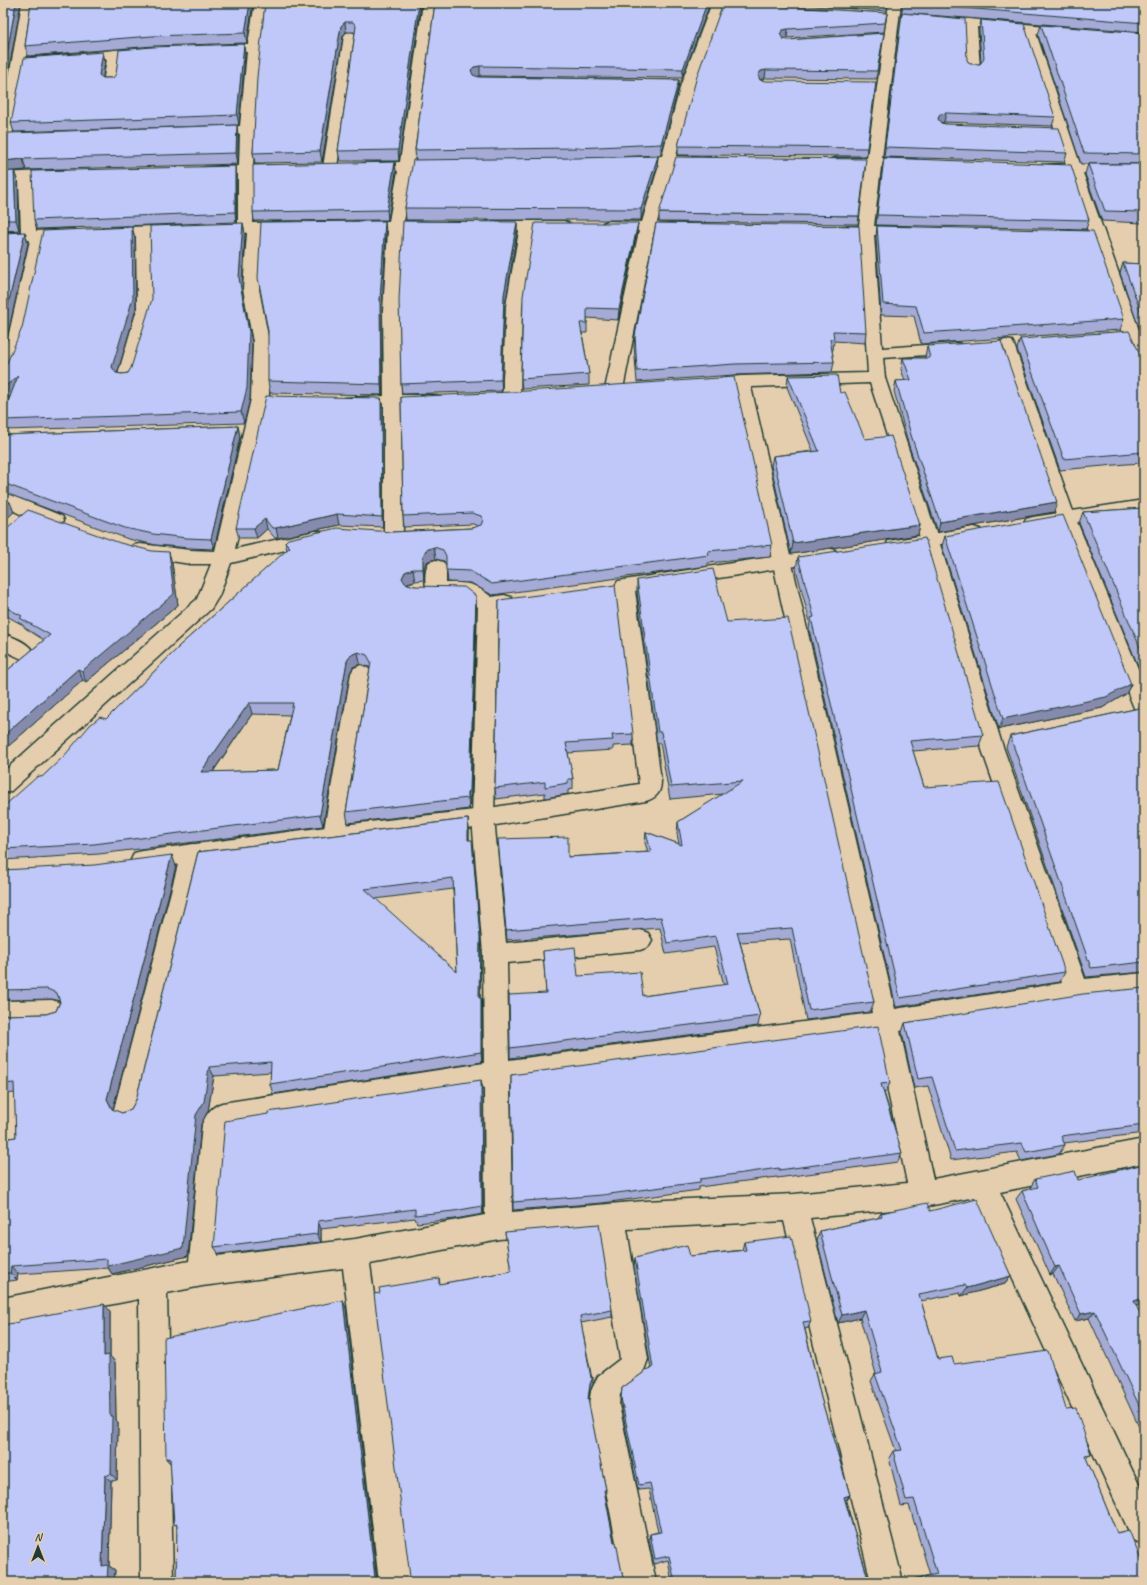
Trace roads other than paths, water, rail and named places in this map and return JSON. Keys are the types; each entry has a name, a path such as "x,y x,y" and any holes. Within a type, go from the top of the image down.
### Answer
{"street":[{"path":"20,137 4,142 19,63 28,3"},
{"path":"3,785 204,604 209,596 223,558 244,429 268,399 261,342 251,289 251,227 245,170 253,48 261,3"},
{"path":"374,535 401,535 394,532 391,311 396,226 406,167 429,3"},
{"path":"696,3 764,8"},
{"path":"614,390 648,226 668,160 688,84 718,4"},
{"path":"894,13 884,36 875,85 875,162 866,230 874,354 878,378 930,541 998,739 1077,991"},
{"path":"924,20 1082,33"},
{"path":"970,24 973,69"},
{"path":"1028,28 1130,335 1144,362"},
{"path":"330,167 350,36"},
{"path":"200,49 253,48"},
{"path":"19,63 159,50"},
{"path":"110,83 114,55"},
{"path":"672,84 688,84"},
{"path":"192,132 247,130"},
{"path":"1047,131 1063,132"},
{"path":"615,162 719,160"},
{"path":"820,162 923,164"},
{"path":"314,168 452,166"},
{"path":"1026,167 1144,169"},
{"path":"190,171 299,168"},
{"path":"3,177 73,174"},
{"path":"3,371 9,339 34,236 26,175"},
{"path":"341,226 450,226"},
{"path":"473,226 580,226"},
{"path":"511,396 514,306 527,226"},
{"path":"595,226 702,227"},
{"path":"3,236 251,227 310,227"},
{"path":"819,229 922,232"},
{"path":"125,378 145,310 143,231"},
{"path":"1049,235 1097,236"},
{"path":"1006,345 1066,517 1139,709"},
{"path":"874,354 968,348"},
{"path":"709,383 878,378"},
{"path":"741,381 886,1022 923,1194"},
{"path":"338,401 392,402 448,399"},
{"path":"3,498 30,511 74,527"},
{"path":"1013,526 1144,506"},
{"path":"14,524 30,511"},
{"path":"876,548 930,541 990,530"},
{"path":"124,546 156,553 190,557 223,558 334,533"},
{"path":"122,862 483,818 646,792 650,789 617,587 845,553"},
{"path":"436,567 428,590 469,590 488,604 519,600"},
{"path":"488,604 483,818 495,954 499,1226"},
{"path":"3,641 24,652"},
{"path":"334,835 361,673"},
{"path":"127,1109 192,853"},
{"path":"495,954 640,940"},
{"path":"202,1272 215,1124 222,1115 497,1073 886,1022 1077,991 1144,984"},
{"path":"3,1012 52,1011"},
{"path":"3,1312 202,1272 354,1253 499,1226 612,1217 794,1207 923,1194 1144,1151"},
{"path":"982,1182 1144,1529"},
{"path":"794,1207 887,1582"},
{"path":"612,1217 634,1359 633,1367 610,1384 606,1391 604,1405 640,1582"},
{"path":"354,1253 395,1582"},
{"path":"153,1282 157,1582"}]}
